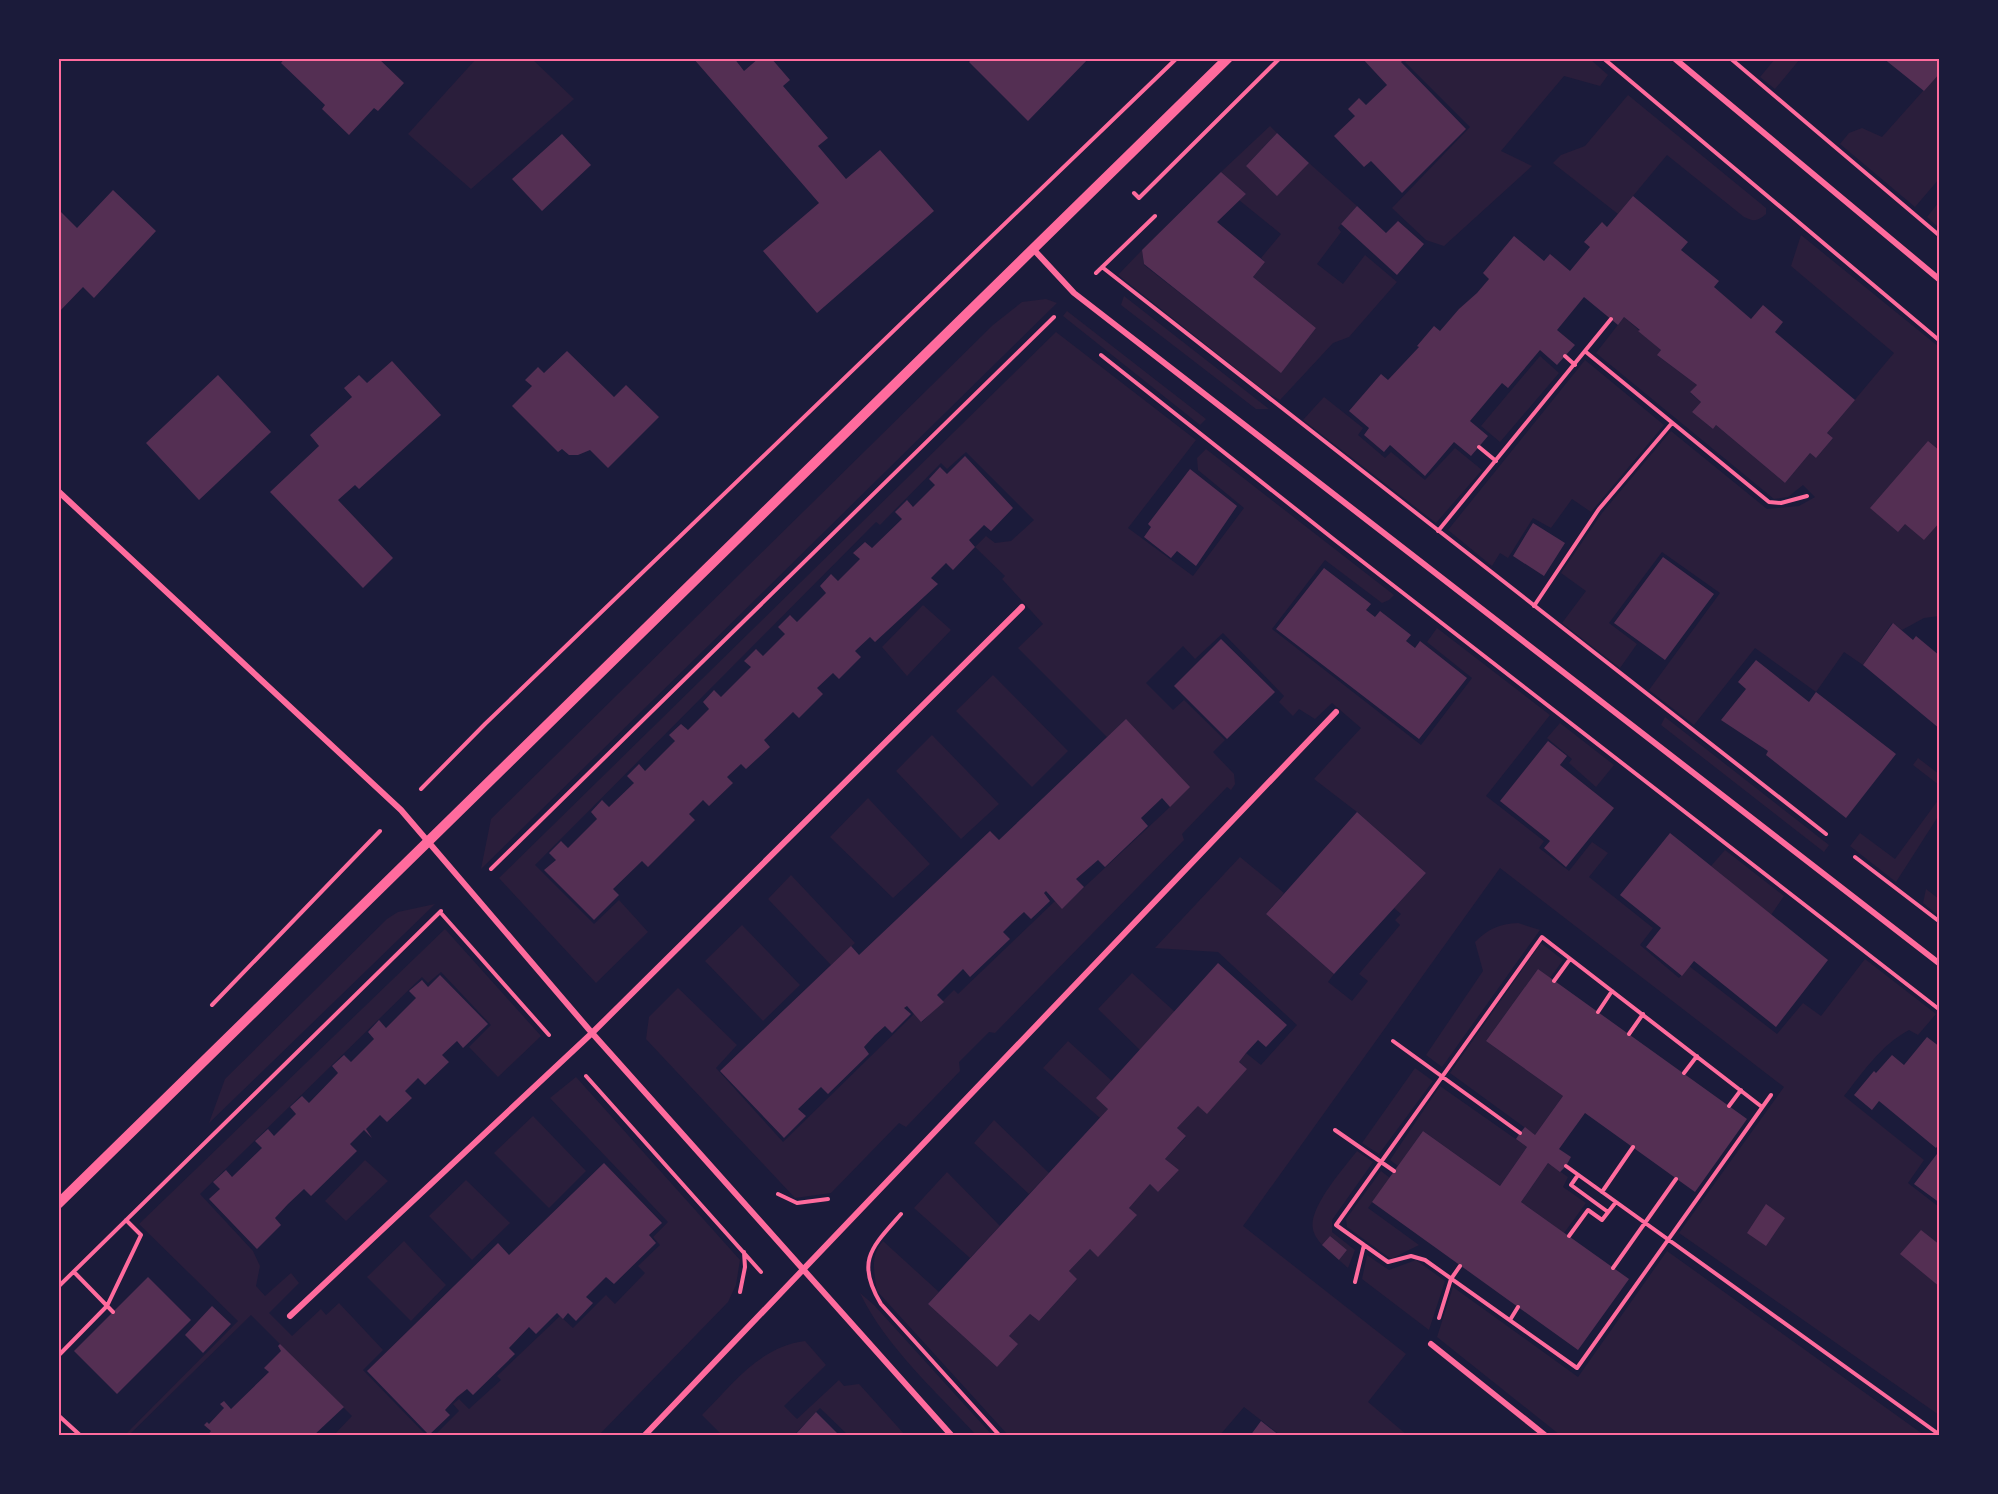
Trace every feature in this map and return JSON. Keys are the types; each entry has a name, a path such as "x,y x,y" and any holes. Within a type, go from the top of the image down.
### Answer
{"street":[{"path":"58,1204 1035,251 1228,58"},
{"path":"1674,58 1940,280"},
{"path":"1035,251 1074,293 1940,964"},
{"path":"58,490 401,810 427,844 592,1033 952,1436"},
{"path":"290,1316 592,1033 1023,608"},
{"path":"644,1436 802,1268 1336,712"},
{"path":"1431,1344 1546,1436"}],"path":[{"path":"204,1013 485,724 1177,58"},
{"path":"1138,198 1280,58"},
{"path":"1603,58 1940,341"},
{"path":"1730,58 1940,236"},
{"path":"58,1287 440,912 469,892 1054,317 1074,293 1155,216"},
{"path":"1102,267 1830,838"},
{"path":"1054,317 1063,325"},
{"path":"1438,531 1611,319"},
{"path":"1091,347 1336,541 1940,1010"},
{"path":"1586,352 1769,502 1781,503 1807,496"},
{"path":"1565,356 1575,364"},
{"path":"1534,606 1599,509 1672,423"},
{"path":"1479,447 1496,460"},
{"path":"1848,852 1940,922"},
{"path":"1762,1107 1542,937 1336,1225 1388,1262 1418,1256 1577,1368 1771,1095"},
{"path":"1554,981 1570,959"},
{"path":"1598,1012 1612,991"},
{"path":"1629,1034 1643,1014"},
{"path":"1393,1041 1520,1133"},
{"path":"1684,1073 1697,1056"},
{"path":"1729,1106 1741,1090"},
{"path":"1335,1130 1394,1171"},
{"path":"1602,1192 1633,1147"},
{"path":"1566,1166 1940,1435"},
{"path":"1578,1175 1571,1185 1608,1212"},
{"path":"1613,1268 1676,1179"},
{"path":"776,1193 797,1203 828,1199 835,1192"},
{"path":"1569,1236 1588,1209 1602,1220 1616,1202"},
{"path":"907,1207 870,1253 867,1268 870,1285 881,1304 1000,1436"},
{"path":"60,1354 107,1306 141,1235 126,1220"},
{"path":"1355,1282 1364,1245"},
{"path":"1431,1344 1451,1279 1461,1266"},
{"path":"74,1272 113,1312"},
{"path":"1510,1320 1518,1307"},
{"path":"58,1415 81,1436"}],"shaded area":[{"path":"476,59 532,59 574,99 471,189 408,134"},
{"path":"1408,59 1590,59 1608,75 1600,86 1564,76 1501,151 1532,166 1444,246 1426,240 1392,208 1470,127 1405,62"},
{"path":"1775,59 1800,59 1775,89 1760,77"},
{"path":"1939,73 1939,179 1915,207 1840,144 1849,133 1862,128 1882,137"},
{"path":"1628,95 1766,208 1766,214 1756,220 1744,217 1667,155 1618,214 1553,163 1561,155 1585,146"},
{"path":"1270,126 1277,133 1246,166 1277,195 1309,163 1357,206 1338,228 1341,232 1317,264 1343,284 1365,255 1397,282 1349,337 1333,343 1280,400 1267,393 1118,275 1142,250 1144,265 1281,372 1316,328 1253,277 1265,262 1261,258 1281,234 1239,200 1246,194 1221,172"},
{"path":"1939,202 1939,228 1927,217"},
{"path":"1801,235 1939,347 1939,616 1924,618 1902,630 1892,623 1863,665 1844,652 1816,692 1755,648 1694,725 1649,690 1720,593 1662,552 1609,623 1637,644 1620,668 1562,623 1586,591 1561,573 1602,513 1671,431 1767,509 1799,506 1815,497 1803,485 1788,497 1774,499 1596,353 1624,317 1661,350 1658,356 1697,385 1690,393 1701,402 1692,412 1713,429 1716,425 1785,483 1810,453 1816,458 1833,438 1827,433 1894,353 1791,266"},
{"path":"1124,296 1269,409 1256,409 1121,305"},
{"path":"1046,299 1057,303 481,869 491,819 993,325 1022,302"},
{"path":"1067,311 1206,419 1200,425 1063,316"},
{"path":"1056,332 1196,440 1128,528 1193,576 1244,508 1198,470 1197,458 1206,449 1394,595 1382,603 1325,560 1272,629 1421,745 1472,678 1427,642 1437,628 1550,715 1486,796 1544,841 1539,848 1569,871 1592,842 1608,853 1589,877 1653,928 1640,945 1679,978 1689,966 1777,1034 1803,1003 1821,1016 1865,959 1936,1014 1918,1035 1909,1030 1890,1043 1844,1096 1924,1160 1908,1183 1939,1207 1939,1415 1679,1233 1784,1087 1500,868 1243,1226 1406,1354 1368,1402 1407,1435 1280,1435 1244,1407 1220,1435 1008,1435 877,1291 875,1258 883,1241 939,1292 928,1304 997,1367 1009,1336 1030,1314 1039,1321 1077,1279 1069,1271 1090,1249 1098,1256 1136,1216 1129,1208 1150,1184 1158,1192 1179,1170 1165,1159 1186,1137 1177,1128 1198,1106 1247,1069 1239,1062 1246,1053 1261,1065 1297,1025 1218,952 1155,948 1240,857 1284,893 1266,914 1334,974 1328,982 1352,1001 1368,981 1359,974 1400,925 1395,920 1401,914 1394,908 1426,873 1357,812 1314,779 1361,728 1332,703 1315,719 1299,709 1293,716 1279,702 1284,696 1223,633 1195,659 1183,646 1146,683 1173,710 1184,700 1225,740 1213,752 1234,774 1235,784 1231,790 1227,787 1182,834 1184,840 995,1033 989,1032 959,1062 960,1071 906,1127 899,1123 831,1193 795,1198 646,1039 649,1017 678,988 737,1045 716,1068 783,1142 914,1014 922,1022 954,990 958,994 1055,901 1062,908 1170,807 1126,720 1107,737 1018,648 1043,624 1002,579 1005,576 975,547 986,536 995,543 1011,541 1034,520 966,452 947,469 941,463 880,525 876,522 535,865 594,924 619,900 648,932 596,983 499,878"},
{"path":"1540,356 1559,373 1500,442 1481,426"},
{"path":"1585,360 1664,425 1591,512 1572,499 1551,528 1533,518 1508,558 1500,553 1492,566 1448,530"},
{"path":"1324,397 1363,428 1358,435 1385,458 1391,452 1425,480 1455,448 1482,470 1436,523 1303,420"},
{"path":"923,605 951,630 907,676 882,647"},
{"path":"993,675 1068,751 1032,787 956,711"},
{"path":"1665,717 1829,845 1824,852 1661,725"},
{"path":"1560,723 1614,765 1596,787 1569,763 1572,759 1547,738"},
{"path":"932,735 999,804 961,839 896,771"},
{"path":"1918,758 1939,774 1939,785 1913,765"},
{"path":"868,798 930,864 893,898 830,837"},
{"path":"1939,799 1939,815 1896,882 1850,846 1860,833 1895,859"},
{"path":"1725,850 1784,896 1771,915 1711,866"},
{"path":"791,875 855,943 831,965 768,899"},
{"path":"1926,889 1939,899 1939,916 1923,903"},
{"path":"435,904 209,1123 225,1079 387,919 398,912"},
{"path":"1518,923 1540,930 1442,1067 1426,1055 1483,971 1475,942 1494,928"},
{"path":"742,925 800,985 763,1021 705,961"},
{"path":"445,929 541,1036 498,1077 469,1047 491,1025 441,972 428,983 422,977 200,1194 253,1251 260,1266 256,1286 265,1296 291,1273 299,1283 269,1313 292,1336 321,1309 326,1315 339,1303 383,1350 363,1370 426,1435 334,1435 352,1416 251,1315 129,1435 124,1436 238,1321 139,1224"},
{"path":"1541,943 1563,960 1550,978 1538,969 1486,1041 1563,1096 1535,1135 1450,1073"},
{"path":"1132,973 1175,1012 1140,1050 1098,1009"},
{"path":"1068,1041 1112,1081 1108,1109 1100,1118 1043,1068"},
{"path":"1415,1068 1433,1081 1379,1154 1362,1143"},
{"path":"576,1077 740,1260 736,1285 728,1302 599,1435 434,1436 459,1411 453,1404 459,1399 469,1409 501,1380 497,1376 560,1316 573,1328 606,1295 615,1304 645,1273 638,1266 660,1245 653,1237 668,1222 550,1098"},
{"path":"1440,1086 1527,1147 1500,1186 1423,1131 1398,1166 1390,1160"},
{"path":"533,1116 586,1171 549,1208 494,1153"},
{"path":"994,1120 1049,1173 1029,1194 974,1143"},
{"path":"1357,1151 1373,1162 1332,1220 1332,1232 1355,1250 1348,1268 1339,1260 1347,1250 1330,1236 1322,1245 1314,1233 1313,1220 1328,1188"},
{"path":"365,1160 388,1181 346,1221 325,1201"},
{"path":"1548,1163 1568,1177 1563,1187 1586,1203 1564,1233 1521,1202"},
{"path":"1381,1171 1390,1178 1368,1208 1419,1245 1391,1259 1347,1227 1346,1219"},
{"path":"947,1172 1000,1226 970,1258 914,1208"},
{"path":"466,1180 510,1223 472,1260 429,1216"},
{"path":"404,1241 446,1285 411,1321 367,1277"},
{"path":"1667,1251 1924,1435 1560,1435 1437,1337 1453,1287 1578,1377"},
{"path":"1367,1255 1389,1270 1416,1260 1445,1281 1429,1330 1362,1279"},
{"path":"860,1293 874,1305 992,1435 976,1435 929,1385 883,1332"},
{"path":"805,1341 826,1365 784,1406 797,1419 839,1380 844,1386 859,1384 905,1435 848,1435 820,1408 794,1435 722,1435 702,1415 760,1359 789,1345"}],"building":[{"path":"285,58 378,58 404,83 378,111 374,108 349,135 322,109 325,105 281,63"},
{"path":"693,58 734,58 744,71 759,58 771,58 790,80 783,86 828,138 818,146 846,179 880,150 934,211 817,313 763,251 819,203"},
{"path":"973,58 1089,58 1028,121 969,62"},
{"path":"1362,58 1405,58 1401,62 1466,129 1402,193 1371,161 1364,167 1334,136 1355,116 1348,109 1359,98 1366,105 1387,85"},
{"path":"1883,58 1940,58 1940,73 1924,91"},
{"path":"1277,133 1309,163 1277,196 1246,166"},
{"path":"562,134 591,165 542,211 512,179"},
{"path":"1221,172 1246,194 1217,222 1265,262 1253,277 1316,328 1281,373 1144,264 1142,250"},
{"path":"113,190 156,231 94,298 83,287 58,313 58,209 77,228"},
{"path":"1633,196 1688,242 1681,250 1719,281 1714,287 1751,319 1763,305 1783,322 1775,332 1855,400 1827,433 1833,438 1816,458 1810,453 1785,483 1716,425 1713,429 1692,412 1701,402 1690,392 1697,385 1657,355 1661,350 1638,331 1640,330 1624,317 1618,325 1584,297 1557,330 1575,345 1557,365 1540,350 1508,388 1502,383 1470,421 1488,436 1471,456 1454,442 1425,476 1390,445 1384,452 1364,435 1369,428 1349,411 1381,374 1388,380 1419,347 1417,346 1434,326 1440,331 1477,293 1489,279 1483,273 1514,236 1544,261 1550,254 1570,271 1590,247 1584,242 1602,222 1607,227"},
{"path":"1357,206 1386,233 1398,221 1424,244 1397,275 1341,224"},
{"path":"567,351 614,397 626,385 659,417 608,468 590,450 578,455 569,455 562,449 558,452 512,406 532,386 525,380 538,367 544,373"},
{"path":"392,361 441,415 359,489 355,485 338,500 393,558 363,588 270,492 319,446 310,435 352,397 344,388 359,375 367,383"},
{"path":"218,375 271,432 199,500 146,443"},
{"path":"1928,441 1940,451 1940,522 1924,540 1905,524 1898,532 1870,508"},
{"path":"965,456 1013,508 991,531 984,525 969,540 975,547 953,570 946,563 931,578 938,584 875,642 870,637 855,651 861,657 839,679 833,673 817,688 823,694 799,718 793,712 764,740 770,747 746,769 741,764 727,777 733,783 709,806 703,800 689,814 695,820 648,867 642,861 613,889 619,895 594,920 544,870 556,860 549,853 561,841 568,848 597,819 591,812 602,800 609,807 634,783 627,776 639,764 645,771 675,741 669,735 681,724 688,730 709,709 703,702 714,690 721,697 751,667 744,661 756,649 763,656 785,634 778,627 790,615 797,622 826,593 820,586 831,574 838,581 860,559 853,553 865,542 872,548 902,519 895,512 907,500 913,507 935,485 929,479 940,467 947,474"},
{"path":"1190,469 1237,506 1196,566 1177,551 1171,558 1144,537 1151,527 1148,524"},
{"path":"1533,523 1565,543 1544,576 1513,556"},
{"path":"1663,557 1714,594 1665,660 1614,623"},
{"path":"1324,568 1371,604 1366,610 1375,617 1380,611 1411,635 1406,641 1415,648 1420,641 1467,678 1419,739 1276,629"},
{"path":"1893,623 1913,640 1916,636 1940,656 1940,729 1863,665"},
{"path":"1221,639 1275,692 1227,739 1174,686"},
{"path":"1756,660 1809,702 1816,692 1896,754 1846,818 1766,755 1768,751 1721,720 1746,689 1738,682"},
{"path":"1126,719 1190,787 1170,807 1162,798 1141,818 1148,826 1105,867 1098,860 1076,879 1084,887 1062,909 1046,891 1044,893 1050,901 1031,919 1024,912 1012,923 1003,932 1010,939 970,977 963,969 937,995 944,1002 921,1022 907,1006 904,1008 911,1014 892,1033 885,1026 875,1035 864,1047 869,1054 828,1094 821,1087 798,1109 806,1116 784,1138 720,1071 851,946 859,955 990,831 999,840"},
{"path":"1548,741 1567,756 1560,765 1614,808 1566,867 1544,848 1550,841 1500,801"},
{"path":"1357,812 1426,873 1334,974 1266,914"},
{"path":"1670,833 1828,960 1776,1027 1694,961 1682,976 1646,947 1661,928 1620,895"},
{"path":"1218,963 1287,1025 1266,1047 1258,1040 1246,1053 1239,1062 1247,1069 1207,1114 1198,1106 1177,1128 1186,1136 1165,1159 1179,1170 1158,1192 1150,1184 1129,1208 1137,1215 1098,1257 1090,1249 1069,1271 1077,1279 1039,1321 1030,1314 1009,1336 1018,1344 997,1367 928,1304 1108,1109 1096,1098"},
{"path":"1538,969 1747,1119 1695,1192 1585,1113 1559,1149 1571,1157 1566,1166 1560,1172 1548,1163 1521,1202 1629,1279 1578,1350 1372,1202 1423,1131 1500,1186 1527,1147 1516,1139 1520,1133 1525,1127 1535,1135 1563,1096 1486,1041"},
{"path":"440,975 488,1024 463,1048 457,1041 442,1055 449,1062 425,1085 418,1078 405,1091 412,1098 387,1122 380,1115 366,1129 372,1138 364,1130 350,1144 357,1151 311,1196 304,1189 288,1204 275,1218 281,1225 257,1249 209,1199 220,1189 213,1182 226,1170 232,1177 262,1148 255,1141 268,1129 274,1136 296,1114 290,1107 302,1096 309,1103 338,1073 332,1066 344,1055 351,1062 374,1039 368,1032 379,1020 386,1028 416,998 409,991 422,980 428,987"},
{"path":"1927,1037 1940,1047 1940,1143 1936,1148 1879,1101 1872,1110 1854,1095 1874,1071 1876,1073 1892,1055 1904,1065"},
{"path":"1940,1150 1940,1203 1914,1184"},
{"path":"604,1163 662,1223 649,1235 656,1243 614,1284 606,1277 586,1297 593,1303 576,1321 568,1313 563,1319 557,1313 536,1334 529,1327 509,1348 515,1354 473,1395 467,1389 457,1397 445,1410 450,1415 429,1435 367,1371 498,1243 509,1255"},
{"path":"1766,1204 1785,1218 1766,1246 1747,1233"},
{"path":"1921,1230 1940,1245 1940,1287 1900,1254"},
{"path":"1330,1236 1347,1250 1339,1260 1322,1245"},
{"path":"148,1277 191,1320 117,1394 74,1351"},
{"path":"212,1306 231,1324 203,1353 185,1335"},
{"path":"280,1344 344,1407 313,1436 207,1436 211,1431 204,1425 207,1422 209,1424 224,1408 220,1404 224,1401 231,1409 269,1372 264,1368 281,1351 278,1346"},
{"path":"816,1412 840,1436 794,1436"},
{"path":"1261,1421 1280,1436 1250,1436"}]}
